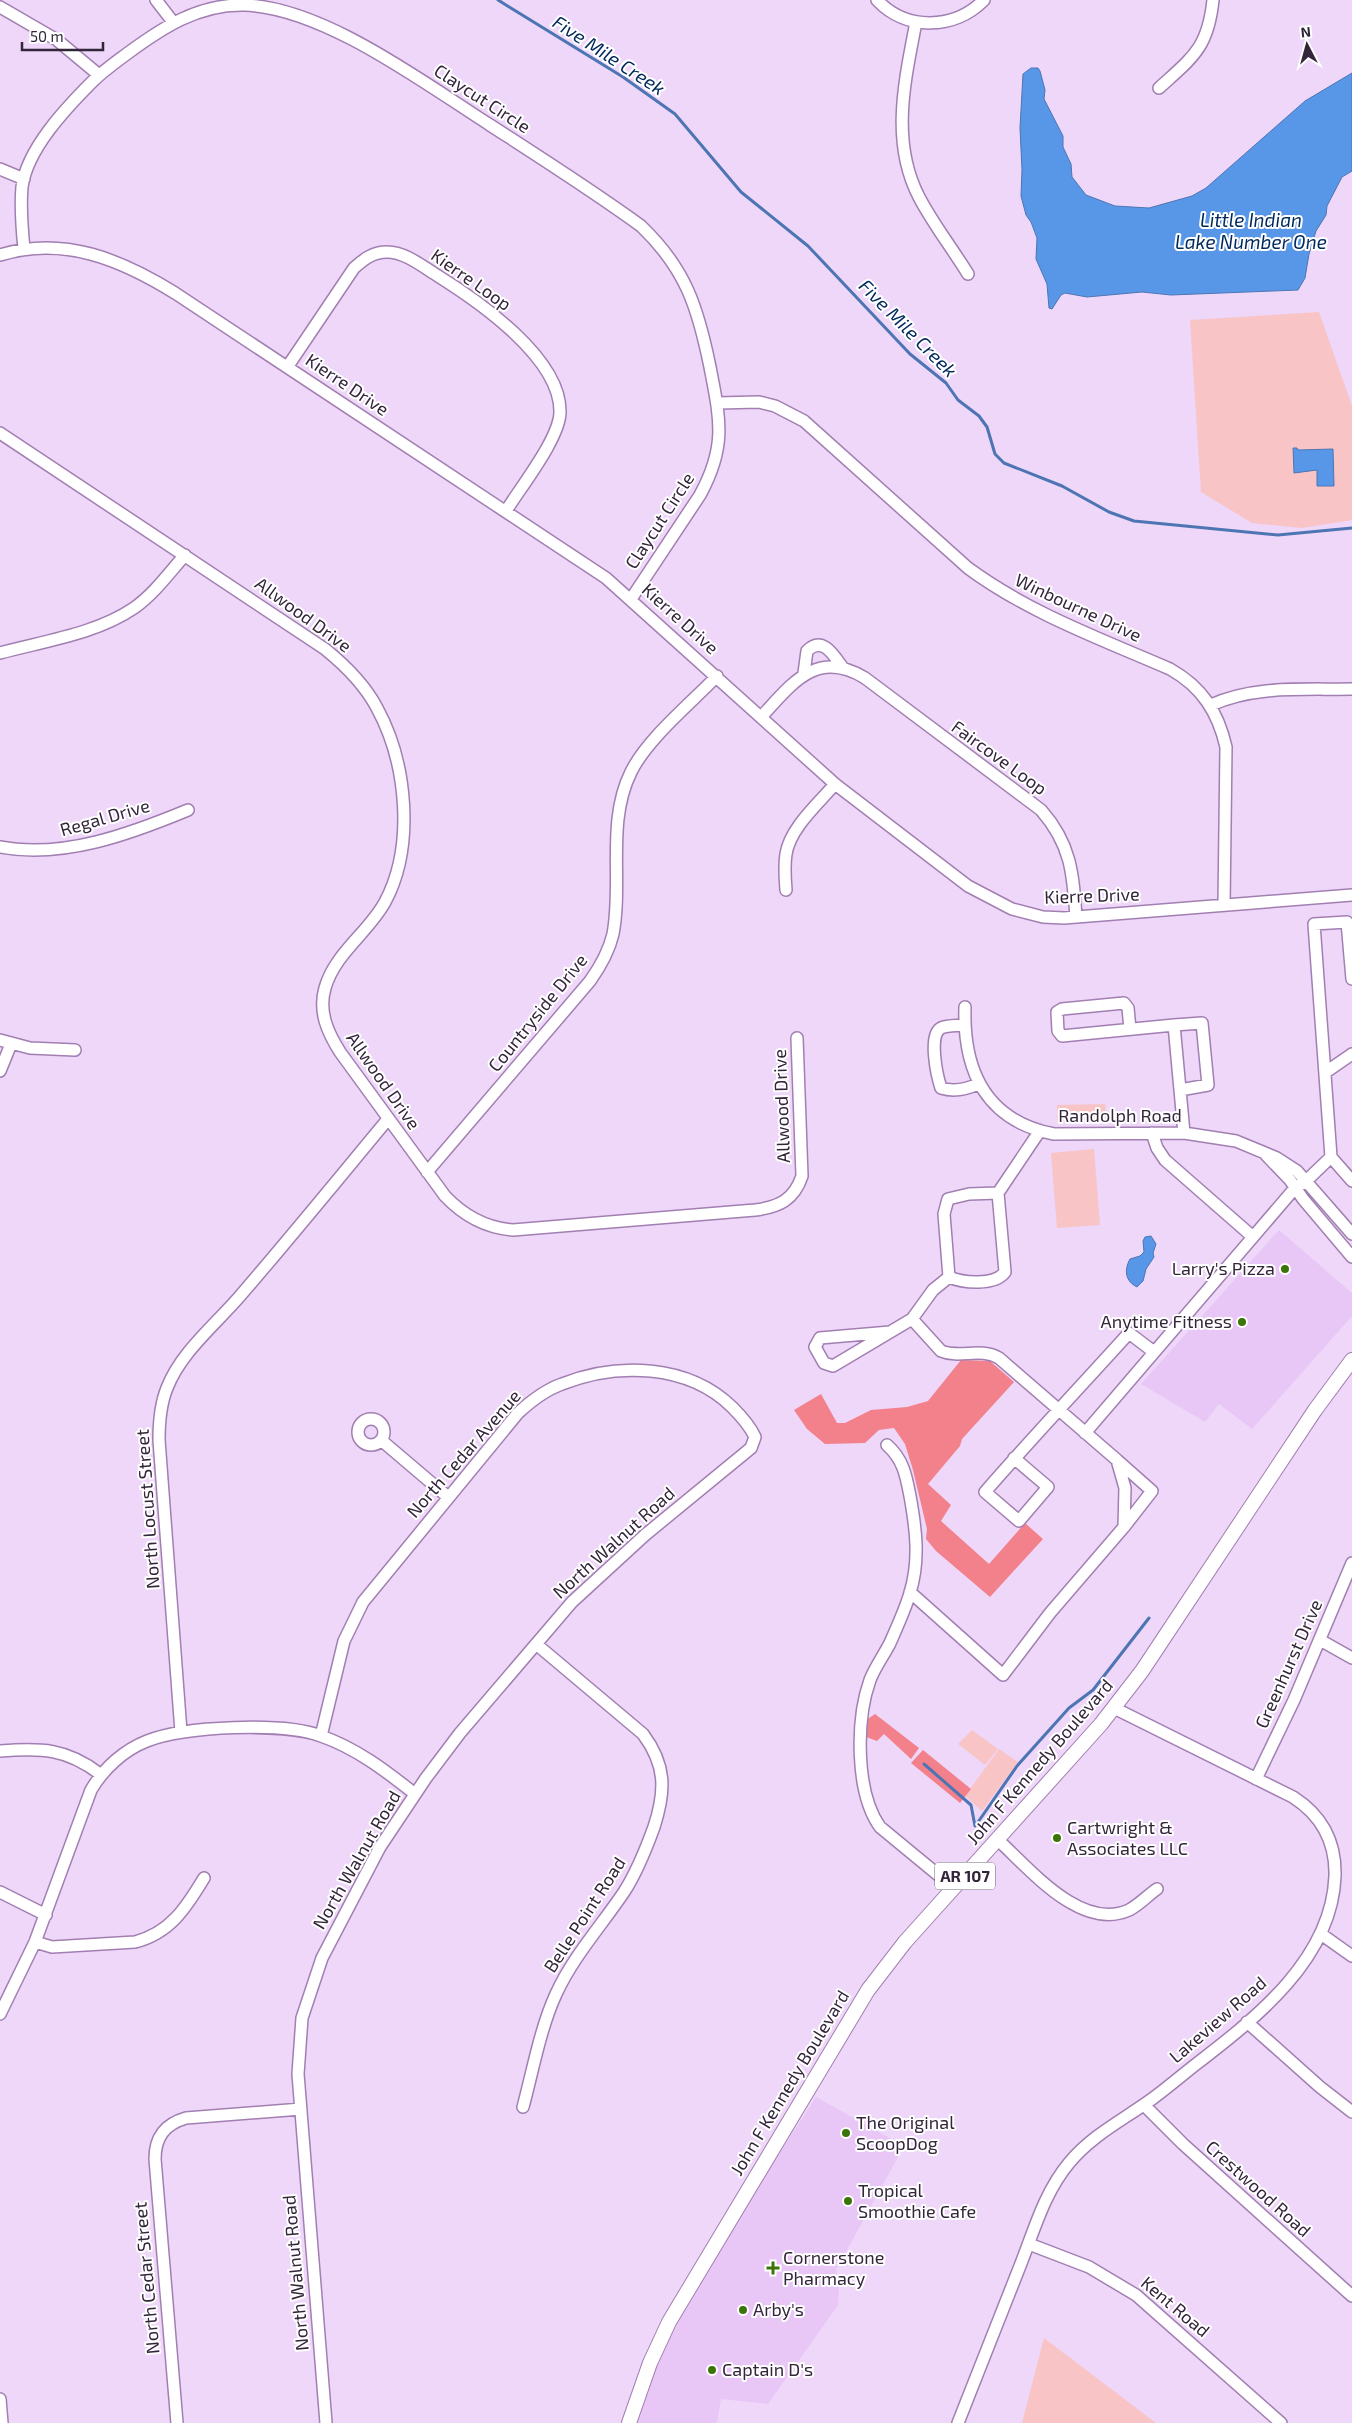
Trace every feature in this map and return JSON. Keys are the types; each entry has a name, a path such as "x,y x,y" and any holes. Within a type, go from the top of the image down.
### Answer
{"main road":[{"name":"John F Kennedy Boulevard","path":"629,2423 647,2370 669,2322 854,2012 905,1942 1114,1708 1142,1671 1315,1410 1352,1360"}],"street":[{"path":"156,0 173,22"},
{"path":"877,0 894,14 916,22 936,23 954,19 969,12 984,0"},
{"path":"1159,88 1199,51 1207,34 1213,0"},
{"name":"Claycut Circle","path":"24,249 22,217 24,179 38,148 56,122 99,75 173,22 208,10 241,5 272,7 299,15 327,27 408,72 630,218 658,243 687,285 697,311 718,403 720,428 718,450 710,477 631,599"},
{"path":"0,7 57,40 99,75"},
{"path":"916,22 902,103 901,124 906,160 918,195 968,274"},
{"path":"0,169 24,179"},
{"name":"Kierre Drive","path":"0,255 24,249 63,249 86,252 127,265 175,292 588,565 631,599 835,784 979,893 997,903 1043,916 1076,917 1352,895"},
{"name":"Kierre Loop","path":"288,366 354,268 374,254 385,252 400,254 471,297 510,330 537,359 557,390 560,401 559,423 553,437 506,511"},
{"name":"Winbourne Drive","path":"718,403 759,402 792,414 821,435 968,568 992,585 1030,607 1170,669 1192,683 1211,705 1221,726 1226,747 1224,905"},
{"name":"Allwood Drive","path":"0,433 185,555 339,660 364,688 376,707 391,742 400,783 403,816 402,845 397,870 388,896 372,924 344,953 331,972 323,1003 330,1035 427,1172 445,1196 462,1212 475,1220 502,1229 755,1210 783,1204 796,1191 802,1176 797,1038"},
{"path":"0,653 110,622 140,603 185,555"},
{"name":"Faircove Loop","path":"843,668 828,649 821,645 816,645 807,651 804,673 821,668 843,668 865,678 1041,810 1058,832 1070,859 1076,917"},
{"path":"762,718 804,673"},
{"name":"Countryside Drive","path":"427,1172 584,989 600,966 612,935 615,913 618,819 625,788 631,772 644,750 716,676"},
{"path":"1211,705 1230,696 1249,692 1352,689"},
{"path":"786,890 786,855 788,845 800,826 835,784"},
{"name":"Regal Drive","path":"0,847 32,851 70,848 98,841 188,810"},
{"path":"1352,979 1347,922 1314,924 1331,1157 1352,1181"},
{"path":"1130,1029 1128,1008 1124,1004 1062,1009 1057,1012 1058,1032 1062,1036 1202,1023 1208,1085 1180,1090"},
{"name":"Randolph Road","path":"965,1007 964,1025 968,1055 978,1084 1003,1111 1039,1132 1072,1136 1184,1133 1236,1141 1265,1153 1297,1171 1352,1234"},
{"path":"964,1025 942,1028 936,1032 934,1038 940,1088 950,1091 978,1084"},
{"path":"1174,1025 1184,1133"},
{"path":"0,1040 38,1049 75,1050"},
{"path":"0,1071 11,1044"},
{"path":"1326,1072 1352,1054"},
{"name":"North Locust Street","path":"181,1732 159,1440 159,1423 167,1388 177,1369 195,1346 240,1296 388,1119"},
{"path":"949,1277 966,1282 995,1280 1005,1272 998,1193 1039,1132"},
{"path":"1152,1133 1156,1148 1165,1160 1253,1237"},
{"name":"Randolph Road","path":"1265,1153 1352,1257"},
{"path":"1085,1433 1295,1188 1306,1181 1331,1157"},
{"path":"949,1277 944,1214 948,1199 969,1194 998,1193"},
{"path":"890,1332 820,1338 816,1341 816,1347 824,1363 833,1366 912,1319 933,1290 949,1277"},
{"path":"910,1592 1003,1675 1050,1613 1124,1528 1152,1491 999,1358 988,1352 947,1354 936,1347 912,1319"},
{"path":"1014,1458 1048,1487 1019,1521 985,1492 1014,1458 1129,1333 1154,1352"},
{"name":"North Cedar Avenue","path":"321,1736 337,1666 353,1621 378,1582 518,1413 548,1390 578,1378 655,1370 706,1388 728,1403 744,1420"},
{"name":"North Walnut Road","path":"326,2423 300,2109 299,2047 302,2018 315,1975 380,1847 415,1794 460,1733 572,1602 604,1572 751,1448 755,1437 744,1420"},
{"path":"381,1440 448,1497"},
{"path":"887,1445 896,1454 905,1470 917,1531 917,1554 910,1592 890,1642 871,1677 864,1700 862,1743 865,1792 873,1817 880,1827 954,1888"},
{"path":"1117,1460 1125,1488 1124,1528"},
{"name":"Greenhurst Drive","path":"1256,1779 1320,1640 1352,1562"},
{"path":"1320,1640 1352,1658"},
{"name":"Belle Point Road","path":"523,2107 556,1994 569,1970 637,1870 648,1844 662,1800 661,1770 651,1745 643,1734 536,1644"},
{"name":"Lakeview Road","path":"958,2423 1051,2190 1069,2163 1104,2130 1144,2105 1247,2022 1287,1983 1308,1956 1321,1934 1330,1909 1335,1882 1334,1857 1327,1832 1307,1807 1256,1779 1114,1708"},
{"path":"0,2014 46,1915 85,1802 100,1774 135,1746 162,1736 181,1732 263,1727 288,1728 321,1736 364,1756 415,1794"},
{"path":"0,1752 40,1749 59,1752 79,1760 100,1774"},
{"path":"998,1840 1066,1901 1089,1912 1109,1914 1130,1909 1157,1889"},
{"path":"35,1942 52,1947 135,1942 154,1936 173,1922 186,1907 204,1878"},
{"path":"0,1892 46,1915"},
{"path":"1321,1934 1352,1956"},
{"path":"1247,2022 1320,2087 1352,2112"},
{"name":"Crestwood Road","path":"1144,2105 1183,2144 1352,2296"},
{"name":"North Cedar Street","path":"177,2423 155,2160 155,2150 162,2132 176,2121 186,2118 300,2109"},
{"name":"Kent Road","path":"1029,2244 1089,2267 1136,2295 1281,2423"},
{"path":"0,2399 2,2423"}],"shaded area":[{"path":"1319,312 1352,406 1352,520 1302,528 1252,523 1201,492 1190,320"},
{"path":"1105,1104 1107,1119 1057,1121 1057,1105"},
{"path":"1094,1149 1100,1225 1057,1228 1051,1153"},
{"path":"1279,1230 1352,1293 1352,1316 1252,1429 1219,1404 1205,1422 1141,1384"},
{"path":"961,1360 990,1361 1014,1382 962,1439 960,1446 928,1484 951,1505 941,1521 989,1564 1025,1523 1043,1539 990,1597 936,1551 926,1539 927,1529 913,1470 905,1444 894,1428 879,1430 865,1443 825,1444 807,1429 794,1410 821,1394 837,1423 845,1423 871,1410 907,1407 928,1401"},
{"path":"875,1714 919,1748 911,1759 884,1734 877,1741 866,1737 866,1720"},
{"path":"972,1730 998,1749 985,1765 958,1744"},
{"path":"999,1749 1018,1762 982,1811 965,1796"},
{"path":"923,1750 971,1789 960,1803 911,1763"},
{"path":"816,2097 904,2146 836,2270 839,2287 838,2305 768,2404 721,2399 717,2423 629,2423 669,2322"},
{"path":"1044,2338 1156,2423 1022,2423"}],"water":[{"name":"Little Indian Lake Number One","path":"1031,68 1038,68 1040,71 1045,90 1044,99 1063,136 1063,147 1071,164 1072,177 1086,195 1115,206 1149,208 1192,196 1206,188 1305,101 1352,73 1352,171 1342,177 1327,206 1326,215 1316,231 1309,254 1305,278 1298,290 1171,295 1142,292 1087,297 1065,293 1061,295 1052,309 1049,308 1047,284 1036,259 1037,238 1026,215 1021,196 1020,128 1023,74"},
{"path":"1293,448 1298,450 1333,449 1334,486 1317,486 1317,470 1294,473"},
{"path":"1151,1236 1156,1244 1153,1253 1154,1257 1146,1269 1143,1281 1137,1287 1128,1278 1127,1267 1130,1259 1140,1256 1144,1252 1143,1241 1145,1237"}],"waterway":[{"name":"Five Mile Creek","path":"498,0 623,77 675,114 741,192 808,246 910,354 946,383 958,400 979,416 987,427 995,454 1004,463 1062,486 1109,512 1134,521 1278,535 1352,528"},
{"path":"976,1825 1017,1766 1069,1708 1093,1690 1149,1618"},
{"path":"924,1764 971,1805 975,1826"}],"place":[{"name":"Larry's Pizza","path":"1285,1269"},
{"name":"Anytime Fitness","path":"1242,1322"},
{"name":"Cartwright & Associates LLC","path":"1057,1838"},
{"name":"The Original ScoopDog","path":"846,2133"},
{"name":"Tropical Smoothie Cafe","path":"848,2201"},
{"name":"Cornerstone Pharmacy","path":"773,2268"},
{"name":"Arby's","path":"743,2310"},
{"name":"Captain D's","path":"712,2370"}]}
